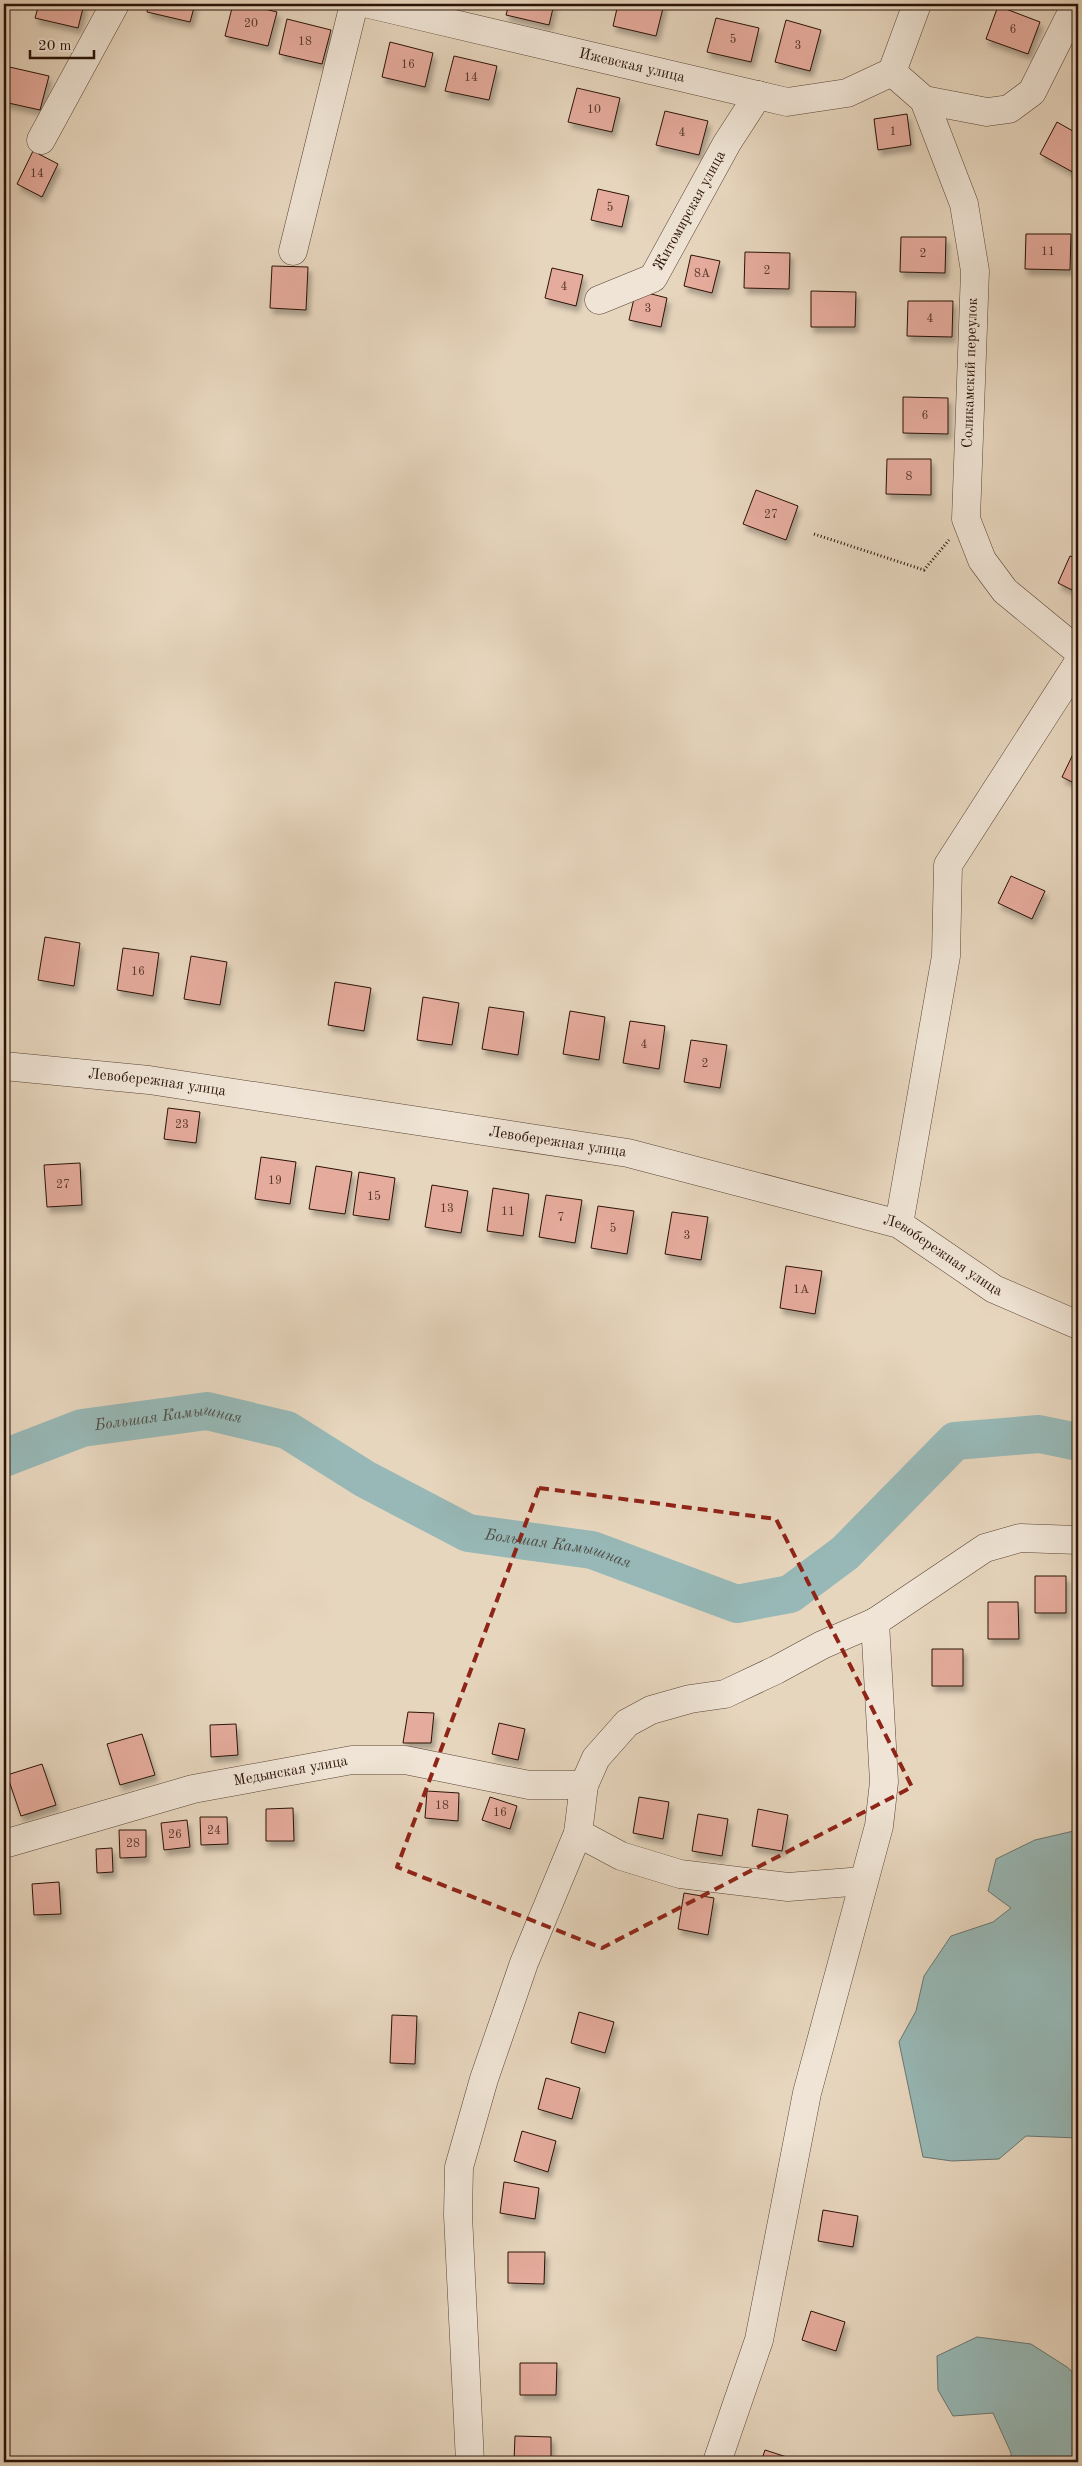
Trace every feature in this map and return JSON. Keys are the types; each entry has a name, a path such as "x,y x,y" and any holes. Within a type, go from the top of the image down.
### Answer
{"street":[{"path":"41,140 115,4"},
{"path":"293,251 354,4"},
{"name":"Ижевская улица","path":"369,4 787,102 847,93 892,72"},
{"path":"892,72 918,4"},
{"path":"924,100 987,112 1009,108 1032,92 1076,4"},
{"name":"Соликамский переулок","path":"892,72 924,100 964,204 975,270 966,519 982,560 1005,591 1078,651"},
{"name":"Житомирская улица","path":"599,300 653,278 727,143 758,95"},
{"path":"899,1224 946,956 948,865 1078,664"},
{"name":"Левобережная улица","path":"4,1066 149,1080 628,1153 899,1224 994,1289 1078,1325"},
{"path":"470,2462 458,2215 459,2168 484,2079 524,1963 578,1833 584,1785 596,1758 627,1723 651,1710 690,1699 725,1694 776,1670 822,1645 875,1622 985,1548 1020,1538 1078,1540"},
{"path":"717,2462 759,2340 807,2092 879,1826 884,1782 875,1622"},
{"name":"Медынская улица","path":"4,1844 193,1789 352,1760 405,1760 529,1785 584,1785"},
{"path":"578,1833 621,1856 680,1874 788,1887 863,1881"}],"path":[{"path":"814,534 924,570 966,519"}],"highlighted area":[{"path":"539,1488 776,1519 912,1787 602,1948 397,1867"}],"water":[{"path":"1078,1830 1078,2138 1026,2136 999,2159 952,2161 923,2157 899,2042 916,2011 924,1976 951,1936 993,1922 1011,1908 988,1891 996,1859 1035,1840"},
{"path":"977,2337 1031,2344 1067,2367 1078,2377 1078,2462 1011,2462 1011,2453 993,2413 953,2416 938,2390 937,2356"}],"building":[{"path":"39,4 84,4 78,28 35,18"},
{"path":"149,4 195,4 190,22 147,12"},
{"path":"233,4 244,4 277,12 268,46 225,36"},
{"path":"509,4 554,4 549,25 506,15"},
{"path":"618,4 664,4 656,36 613,26"},
{"path":"998,6 1040,22 1028,54 986,39"},
{"path":"716,18 759,28 751,62 707,52"},
{"path":"287,19 331,30 322,64 279,54"},
{"path":"786,20 821,30 810,71 775,62"},
{"path":"390,42 433,53 425,87 382,77"},
{"path":"454,56 497,66 489,100 445,91"},
{"path":"5,66 49,76 40,110 4,102"},
{"path":"577,88 620,98 612,132 568,122"},
{"path":"665,111 708,121 699,155 656,145"},
{"path":"907,114 911,145 878,150 874,119"},
{"path":"1057,122 1078,134 1078,175 1040,154"},
{"path":"33,151 58,164 42,197 17,184"},
{"path":"598,189 629,196 622,227 591,220"},
{"path":"1026,234 1071,234 1070,270 1025,269"},
{"path":"901,237 946,237 945,273 900,272"},
{"path":"745,252 790,253 789,289 744,288"},
{"path":"691,255 720,261 712,293 684,286"},
{"path":"272,266 308,267 306,310 270,308"},
{"path":"552,268 583,275 576,306 545,298"},
{"path":"636,290 667,298 661,327 629,320"},
{"path":"811,291 856,292 855,327 811,327"},
{"path":"908,301 953,301 952,337 907,336"},
{"path":"903,397 948,398 948,434 903,433"},
{"path":"887,459 931,459 931,495 886,494"},
{"path":"756,490 798,506 786,540 743,524"},
{"path":"1070,556 1078,559 1078,593 1058,583"},
{"path":"1075,750 1078,752 1078,785 1062,777"},
{"path":"1011,876 1045,891 1032,919 998,903"},
{"path":"45,937 80,943 74,986 38,980"},
{"path":"123,948 159,953 153,996 117,990"},
{"path":"191,956 227,962 220,1005 184,999"},
{"path":"335,982 371,988 364,1031 328,1025"},
{"path":"423,997 459,1003 452,1045 417,1040"},
{"path":"489,1007 524,1012 518,1055 482,1049"},
{"path":"570,1011 605,1017 599,1060 563,1054"},
{"path":"630,1021 665,1026 659,1069 623,1063"},
{"path":"691,1040 727,1045 720,1088 684,1082"},
{"path":"168,1108 200,1112 196,1143 164,1139"},
{"path":"261,1157 296,1162 290,1204 255,1199"},
{"path":"80,1163 82,1205 47,1207 44,1165"},
{"path":"316,1166 352,1172 345,1214 309,1209"},
{"path":"359,1172 395,1178 389,1220 353,1215"},
{"path":"432,1185 468,1191 461,1233 425,1227"},
{"path":"493,1188 529,1194 523,1236 487,1231"},
{"path":"546,1195 582,1200 575,1243 539,1237"},
{"path":"598,1206 634,1211 627,1254 591,1248"},
{"path":"672,1212 708,1217 701,1260 665,1254"},
{"path":"786,1266 822,1271 815,1314 780,1308"},
{"path":"1035,1576 1066,1576 1066,1613 1035,1613"},
{"path":"988,1602 1018,1602 1019,1639 988,1639"},
{"path":"932,1649 963,1649 963,1686 932,1686"},
{"path":"408,1712 434,1713 431,1743 403,1743"},
{"path":"499,1723 525,1729 518,1760 492,1754"},
{"path":"236,1724 238,1755 211,1757 210,1725"},
{"path":"142,1734 155,1775 120,1785 107,1744"},
{"path":"42,1764 56,1805 21,1816 7,1775"},
{"path":"427,1791 459,1793 458,1821 425,1818"},
{"path":"490,1797 517,1806 510,1829 482,1820"},
{"path":"639,1797 669,1802 663,1839 633,1833"},
{"path":"293,1808 294,1841 266,1841 266,1809"},
{"path":"758,1809 788,1815 782,1851 752,1846"},
{"path":"698,1814 728,1819 722,1856 692,1851"},
{"path":"200,1817 227,1817 228,1844 201,1845"},
{"path":"187,1820 190,1847 164,1850 161,1823"},
{"path":"119,1830 146,1830 146,1857 120,1858"},
{"path":"112,1848 113,1872 97,1873 96,1849"},
{"path":"59,1882 61,1914 34,1915 32,1884"},
{"path":"684,1893 714,1898 708,1935 678,1929"},
{"path":"579,2012 614,2022 605,2053 571,2043"},
{"path":"392,2015 417,2016 415,2064 390,2063"},
{"path":"546,2078 580,2088 572,2119 538,2109"},
{"path":"522,2131 556,2141 548,2172 514,2161"},
{"path":"504,2182 539,2188 535,2219 500,2213"},
{"path":"823,2210 858,2216 853,2247 818,2241"},
{"path":"508,2252 545,2252 544,2284 508,2283"},
{"path":"811,2311 845,2322 836,2351 802,2340"},
{"path":"520,2363 557,2363 556,2395 520,2395"},
{"path":"515,2436 551,2437 551,2462 514,2462"},
{"path":"765,2450 799,2461 799,2462 761,2462"}],"waterway":[{"name":"Большая Камышная","path":"4,1458 82,1428 207,1411 287,1430 365,1479 468,1533 592,1550 737,1604 790,1594 845,1553 955,1441 1039,1434 1078,1442"}]}
